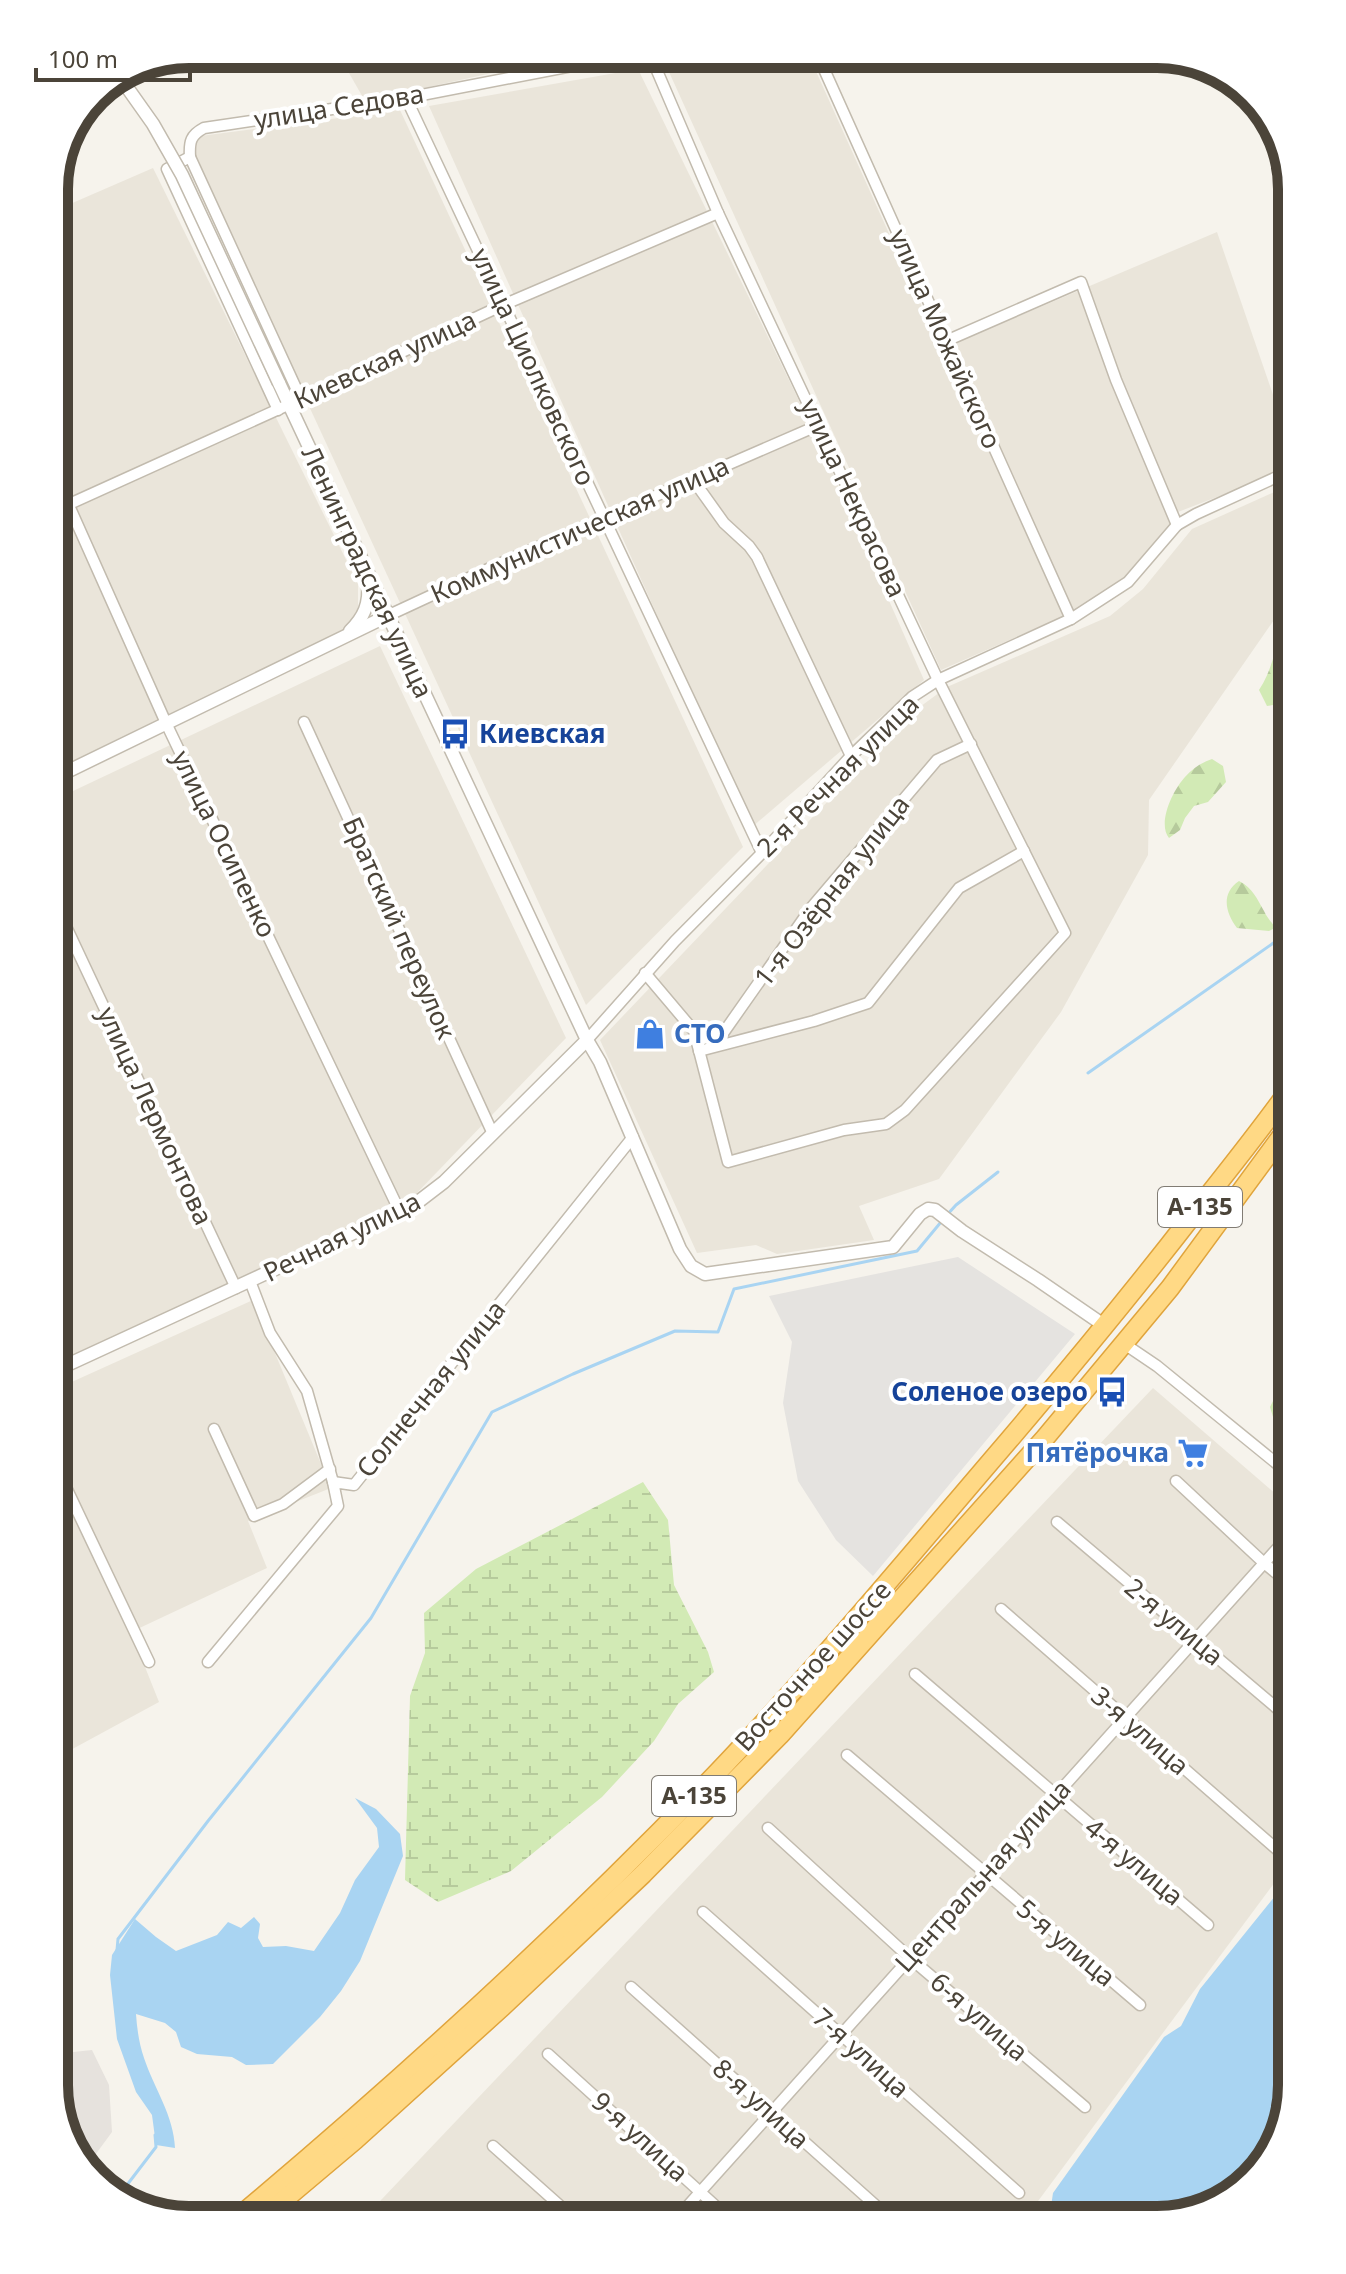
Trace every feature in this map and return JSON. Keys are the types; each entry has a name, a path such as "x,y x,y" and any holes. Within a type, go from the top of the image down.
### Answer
{"highway":[{"name":"Восточное шоссе","path":"252,2206 465,2020 596,1896 717,1772 915,1553 1105,1326 1278,1105"},
{"name":"Восточное шоссе","path":"277,2206 378,2120 502,2007 643,1874 780,1735 1045,1438 1170,1288 1278,1141"},
{"path":"900,1600 878,1621 871,1625 868,1623 866,1618 870,1611 915,1553"}],"street":[{"name":"улица Седова","path":"190,157 189,143 193,134 204,128 406,98 562,68"},
{"name":"улица Некрасова","path":"656,68 718,213 938,680 1065,933 905,1110 886,1124 844,1130 728,1162 698,1046"},
{"name":"улица Можайского","path":"823,68 1071,619"},
{"name":"Ленинградская улица","path":"126,86 153,124 182,175 387,616 600,1062 680,1249 691,1266 705,1274 893,1247 923,1211 935,1210 1105,1326"},
{"name":"улица Циолковского","path":"406,98 762,853"},
{"path":"190,157 289,404 167,169 190,157"},
{"name":"Киевская улица","path":"69,504 503,305 718,213"},
{"path":"946,341 1081,282 1116,380 1177,525"},
{"name":"Коммунистическая улица","path":"68,771 387,616 819,425"},
{"name":"2-я Речная улица","path":"587,1040 645,973 851,756 912,697 938,680 1071,619 1128,582 1177,525 1278,476"},
{"path":"694,481 724,523 757,557 851,756"},
{"name":"улица Осипенко","path":"69,504 166,723 400,1212"},
{"name":"Коммунистическая улица","path":"342,638 360,621 366,609 369,595 367,572"},
{"name":"Братский переулок","path":"304,722 493,1134"},
{"name":"1-я Озёрная улица","path":"698,1046 724,1032 811,908 937,760 971,744"},
{"path":"645,973 694,1031 698,1046 814,1021 868,1003 959,888 1024,851"},
{"name":"улица Лермонтова","path":"68,931 236,1288"},
{"name":"Речная улица","path":"68,1365 400,1212 428,1196 587,1040"},
{"name":"Солнечная улица","path":"208,1662 338,1506 333,1482 354,1485 633,1137"},
{"path":"250,1281 270,1333 307,1391 333,1482"},
{"path":"1123,1343 1157,1366 1278,1465"},
{"path":"214,1429 254,1516 283,1504 330,1469"},
{"path":"1176,1481 1278,1574"},
{"path":"68,1491 149,1662"},
{"name":"2-я улица","path":"1057,1522 1278,1709"},
{"name":"Центральная улица","path":"688,2206 1278,1548"},
{"name":"3-я улица","path":"1001,1609 1278,1850"},
{"name":"4-я улица","path":"915,1674 1208,1925"},
{"name":"5-я улица","path":"847,1755 1140,2005"},
{"name":"6-я улица","path":"768,1828 910,1958 1085,2107"},
{"name":"7-я улица","path":"703,1912 1019,2193"},
{"name":"8-я улица","path":"631,1987 876,2206"},
{"name":"9-я улица","path":"548,2054 716,2206"},
{"path":"493,2146 560,2206"}],"shaded area":[{"path":"346,68 515,68 365,101"},
{"path":"667,68 815,68 941,349 1217,232 1278,409 1278,473 1178,512 1158,550 1112,595 941,670"},
{"path":"638,69 820,444 924,680 752,827 429,106"},
{"path":"400,110 743,847 586,1005 185,138"},
{"path":"153,168 358,584 358,625 68,763 68,205"},
{"path":"1278,490 1278,614 1149,800 1148,855 1061,1012 939,1179 859,1206 874,1240 777,1254 756,1245 697,1253 600,1040 913,712 947,687 1110,616 1143,589 1192,529"},
{"path":"380,646 566,1038 413,1197 245,1280 68,1361 68,793"},
{"path":"958,1257 1075,1334 873,1576 836,1540 798,1481 783,1403 792,1342 769,1296"},
{"path":"253,1300 331,1488 248,1521 267,1568 131,1632 159,1702 68,1751 68,1384"},
{"path":"1153,1388 1278,1496 1278,1878 1034,2206 375,2206"},
{"path":"92,2050 109,2085 112,2132 93,2158 80,2139 72,2116 68,2053"}],"green space":[{"path":"1278,646 1278,704 1267,706 1259,690"},
{"path":"1212,759 1223,766 1226,782 1208,802 1194,806 1180,830 1169,838 1166,816 1176,790 1191,771"},
{"path":"1239,881 1254,894 1275,928 1269,931 1237,928 1230,916 1227,898"},
{"path":"1278,1391 1278,1421 1270,1407"},
{"path":"643,1482 668,1520 674,1585 708,1652 714,1672 678,1704 654,1741 602,1797 511,1871 438,1902 405,1880 410,1696 425,1653 424,1613 476,1569"}],"water":[{"path":"355,1798 376,1809 400,1834 403,1856 360,1961 320,2017 273,2064 246,2065 232,2057 197,2054 181,2047 176,2032 165,2023 136,2014 142,2052 167,2113 175,2148 156,2145 152,2115 136,2092 117,2039 110,1975 112,1955 135,1919 176,1951 217,1935 228,1922 241,1928 254,1917 260,1924 258,1938 263,1947 286,1946 314,1951 340,1913 355,1880 379,1847 377,1828"},
{"path":"1278,1892 1277,2101 1262,2146 1237,2176 1196,2200 1157,2206 1051,2206 1053,2193 1164,2037 1181,2026 1200,1989"}],"waterway":[{"path":"1088,1073 1278,940"},
{"path":"946,1216 998,1172"},
{"path":"117,1950 118,1939 208,1821 371,1618 492,1412 675,1331 718,1332 734,1289 917,1251 941,1222"},
{"path":"125,2188 156,2147 155,2135"}],"place":[{"name":"Киевская","path":"455,734"},
{"name":"СТО","path":"650,1034"},
{"name":"Соленое озеро","path":"1112,1392"},
{"name":"Пятёрочка","path":"1193,1453"}]}
